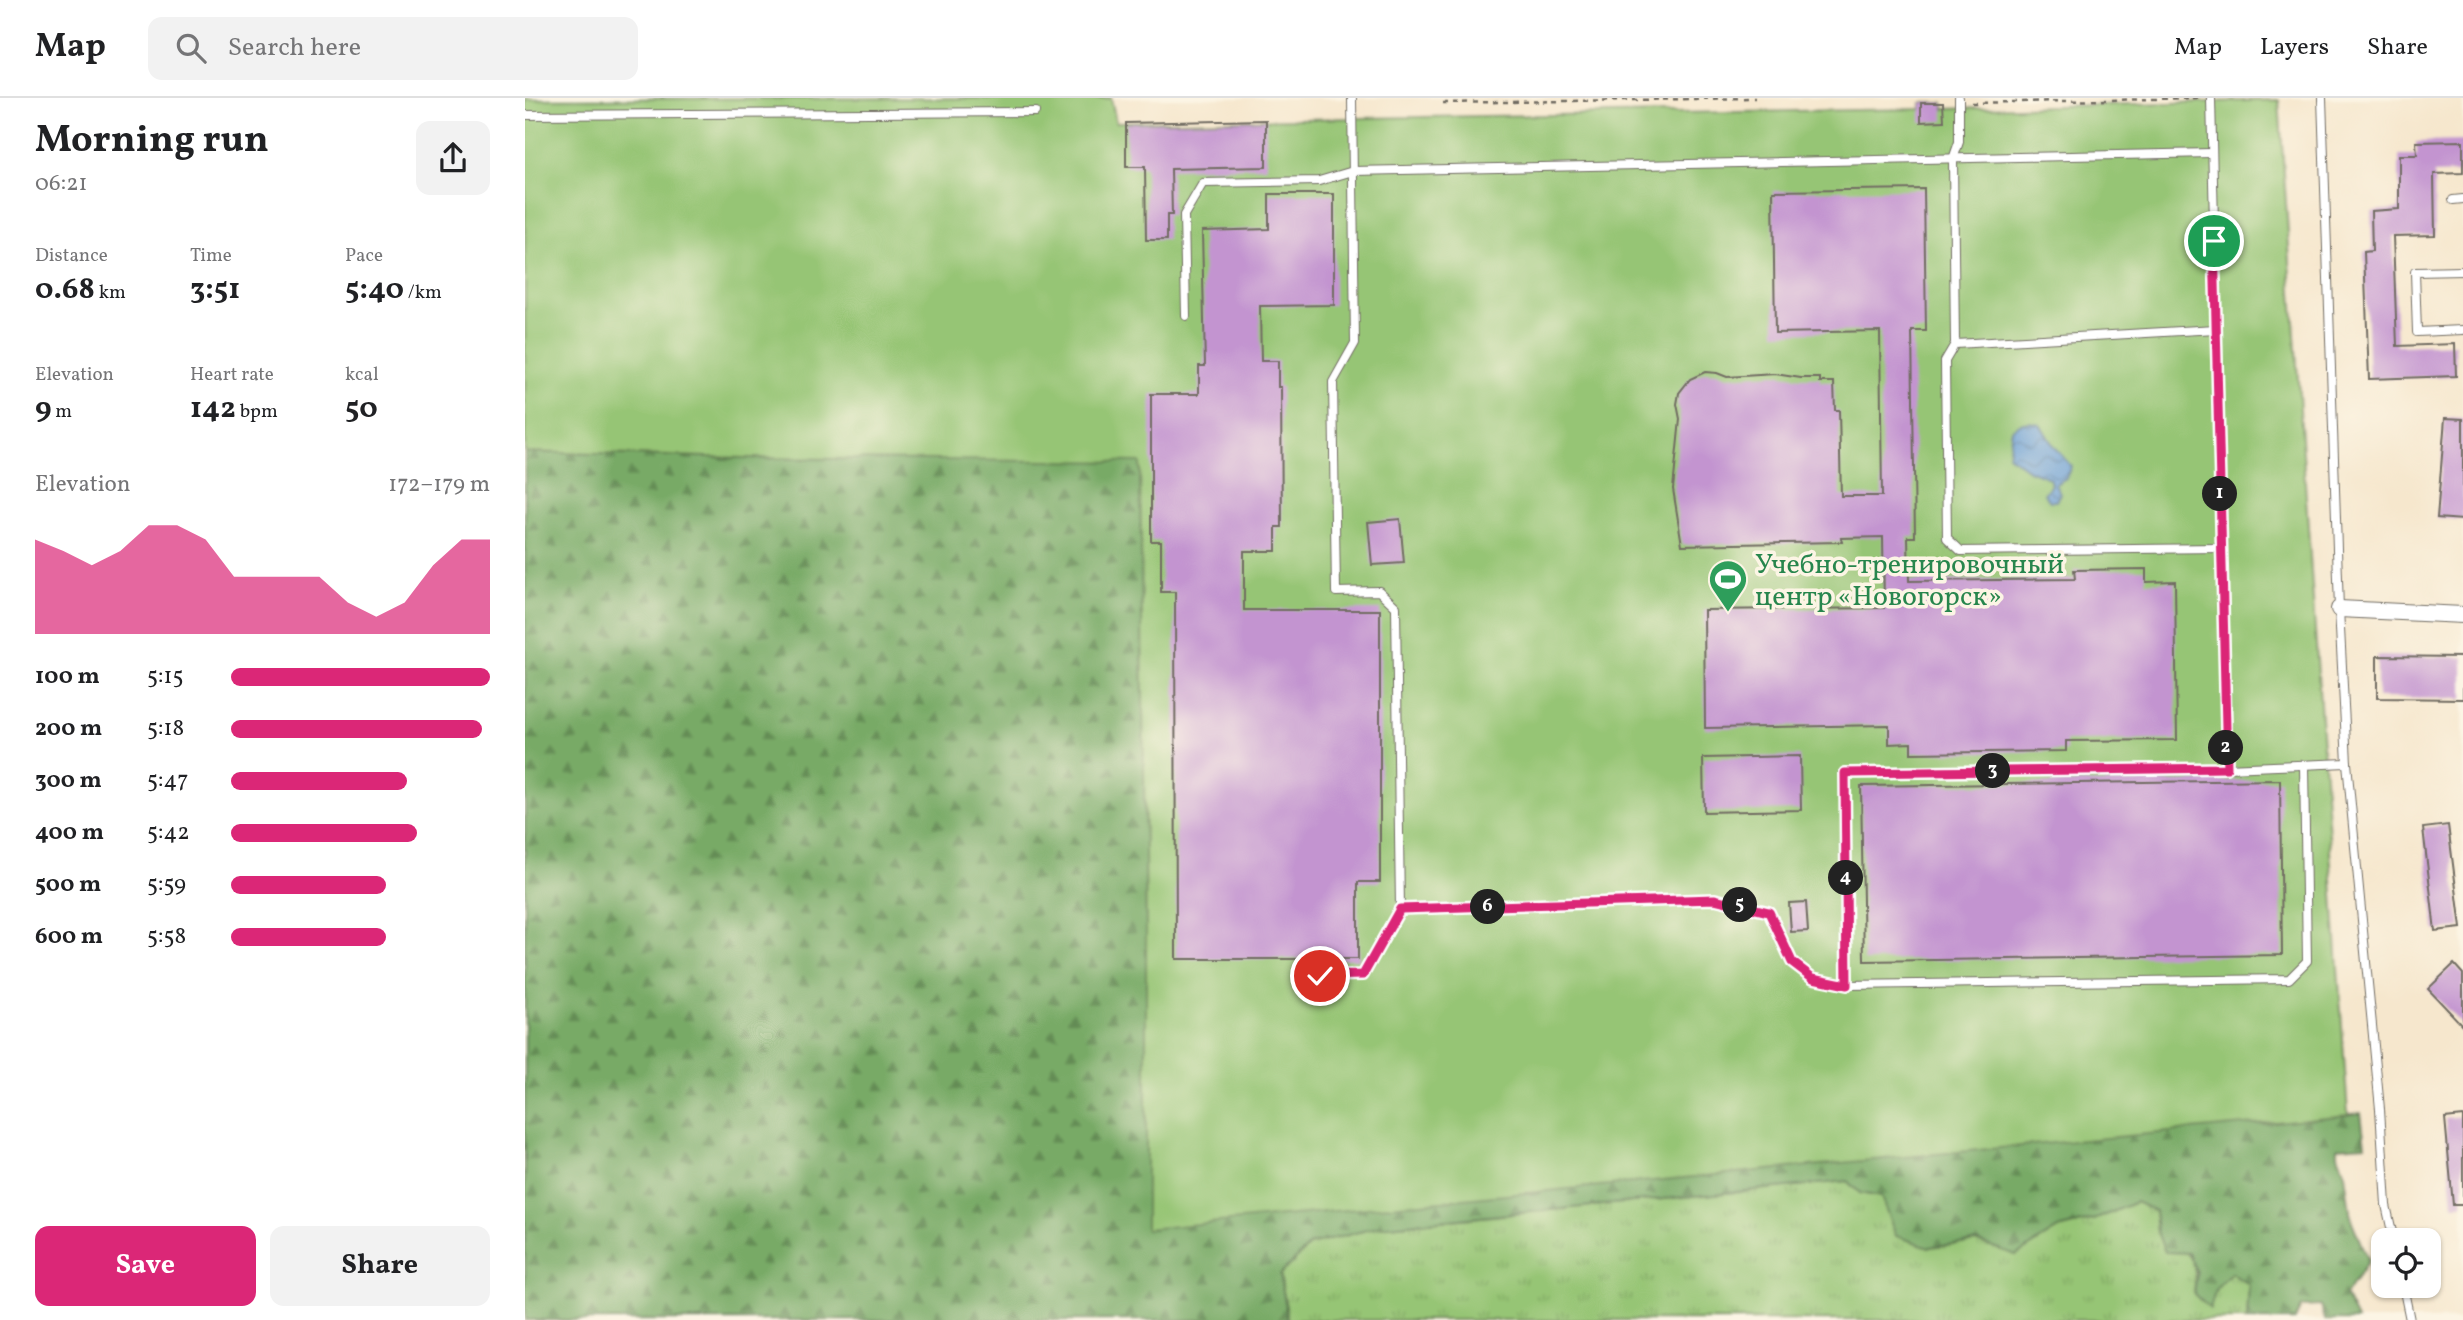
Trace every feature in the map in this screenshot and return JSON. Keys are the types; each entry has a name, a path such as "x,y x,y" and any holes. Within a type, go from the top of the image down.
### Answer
{"street":[{"path":"2339,609 2463,615"}],"lane":[{"path":"1320,976 1363,975 1400,909 1396,607 1379,591 1336,592 1333,382 1355,343 1352,98"},
{"path":"2211,98 2227,768"},
{"path":"2322,98 2339,609 2347,763 2380,1109 2386,1205 2391,1228"},
{"path":"1959,101 1959,142 1953,159 1955,344 1945,361 1947,538 1961,551 2222,548"},
{"path":"525,115 1035,112"},
{"path":"1186,316 1184,215 1203,183 1319,181 1353,171 2212,153"},
{"path":"2463,271 2415,272 2417,332 2463,330"},
{"path":"1955,344 2216,329"},
{"path":"1847,985 1845,773 2227,768 2347,763"},
{"path":"1400,909 1715,899 1769,912 1792,962 1813,978 1847,985 2289,978 2307,961 2304,765"},
{"path":"2405,1298 2410,1320"}],"path":[{"path":"1443,103 1755,98"},
{"path":"1959,101 2200,98"}],"green space":[{"name":"Учебно-тренировочный центр «Новогорск»","path":"1111,98 1116,122 1921,109 1921,103 1943,103 1944,109 2279,100 2348,1115 1146,1229 1146,928 1140,462 745,458 525,452 525,99"},
{"path":"525,452 745,458 1140,461 1146,928 1146,1228 2361,1113 2365,1145 2338,1147 2351,1219 2368,1261 2345,1296 2357,1320 2325,1320 2321,1306 2301,1307 2295,1320 2247,1320 2249,1285 2231,1273 2216,1289 2210,1309 2194,1294 2197,1273 2189,1253 2165,1252 2157,1232 2155,1211 2136,1202 2094,1220 2058,1229 2016,1255 1976,1241 1929,1247 1896,1236 1881,1197 1860,1193 1847,1181 1378,1227 1310,1245 1280,1274 1288,1320 525,1320"},
{"path":"1847,1181 1860,1193 1881,1197 1929,1247 1976,1241 2016,1255 2058,1229 2094,1220 2136,1202 2155,1210 2157,1232 2177,1244 2189,1256 2195,1270 2194,1294 2210,1308 2216,1289 2231,1273 2249,1285 2247,1320 1288,1320 1280,1274 1310,1245 1378,1227"}],"water":[{"path":"2029,422 2040,424 2054,447 2071,466 2066,478 2055,484 2060,493 2056,501 2050,501 2044,494 2051,484 2049,478 2029,470 2008,455 2012,429"}],"building":[{"path":"1921,103 1943,103 1944,121 1921,122"},
{"path":"1266,120 1266,167 1171,169 1172,215 1167,215 1167,240 1146,240 1145,167 1126,167 1126,123"},
{"path":"2463,141 2463,173 2434,174 2435,235 2393,236 2397,346 2455,344 2456,376 2369,379 2364,252 2372,251 2371,211 2399,209 2399,155 2417,155 2416,142"},
{"path":"1924,189 1926,331 1912,331 1915,537 1908,537 1909,581 2075,579 2074,570 2146,569 2146,582 2175,581 2177,740 2066,741 2066,751 1911,753 1911,743 1889,744 1889,725 1705,728 1704,610 1884,608 1883,537 1841,538 1842,542 1682,545 1673,489 1680,419 1677,404 1679,393 1690,379 1705,372 1727,377 1775,374 1834,382 1835,410 1839,410 1841,496 1882,496 1880,331 1775,333 1773,191"},
{"path":"1269,194 1334,194 1334,305 1260,306 1261,361 1278,361 1278,387 1281,387 1282,527 1276,527 1276,551 1244,551 1244,610 1380,610 1380,882 1358,882 1358,959 1176,959 1175,592 1161,592 1161,541 1151,541 1151,394 1199,394 1199,366 1205,366 1202,231 1269,229"},
{"path":"2445,418 2463,419 2463,520 2437,518"},
{"path":"1400,519 1404,563 1372,565 1368,522"},
{"path":"2377,656 2463,657 2463,699 2377,698"},
{"path":"1800,756 1801,810 1704,812 1703,758"},
{"path":"2280,780 2282,955 1864,961 1861,786"},
{"path":"2448,825 2461,928 2435,931 2423,828"},
{"path":"1806,902 1808,931 1791,932 1789,903"},
{"path":"2454,964 2463,974 2463,1026 2428,989"},
{"path":"2463,1116 2463,1205 2453,1205 2445,1118"}],"place":[{"name":"Учебно-тренировочный центр «Новогорск»","path":"1728,613"}],"route":[{"path":"1320,976 1363,975 1400,909 1715,899 1769,912 1792,962 1813,978 1847,985 1845,773 2227,768 2214,241"}]}
